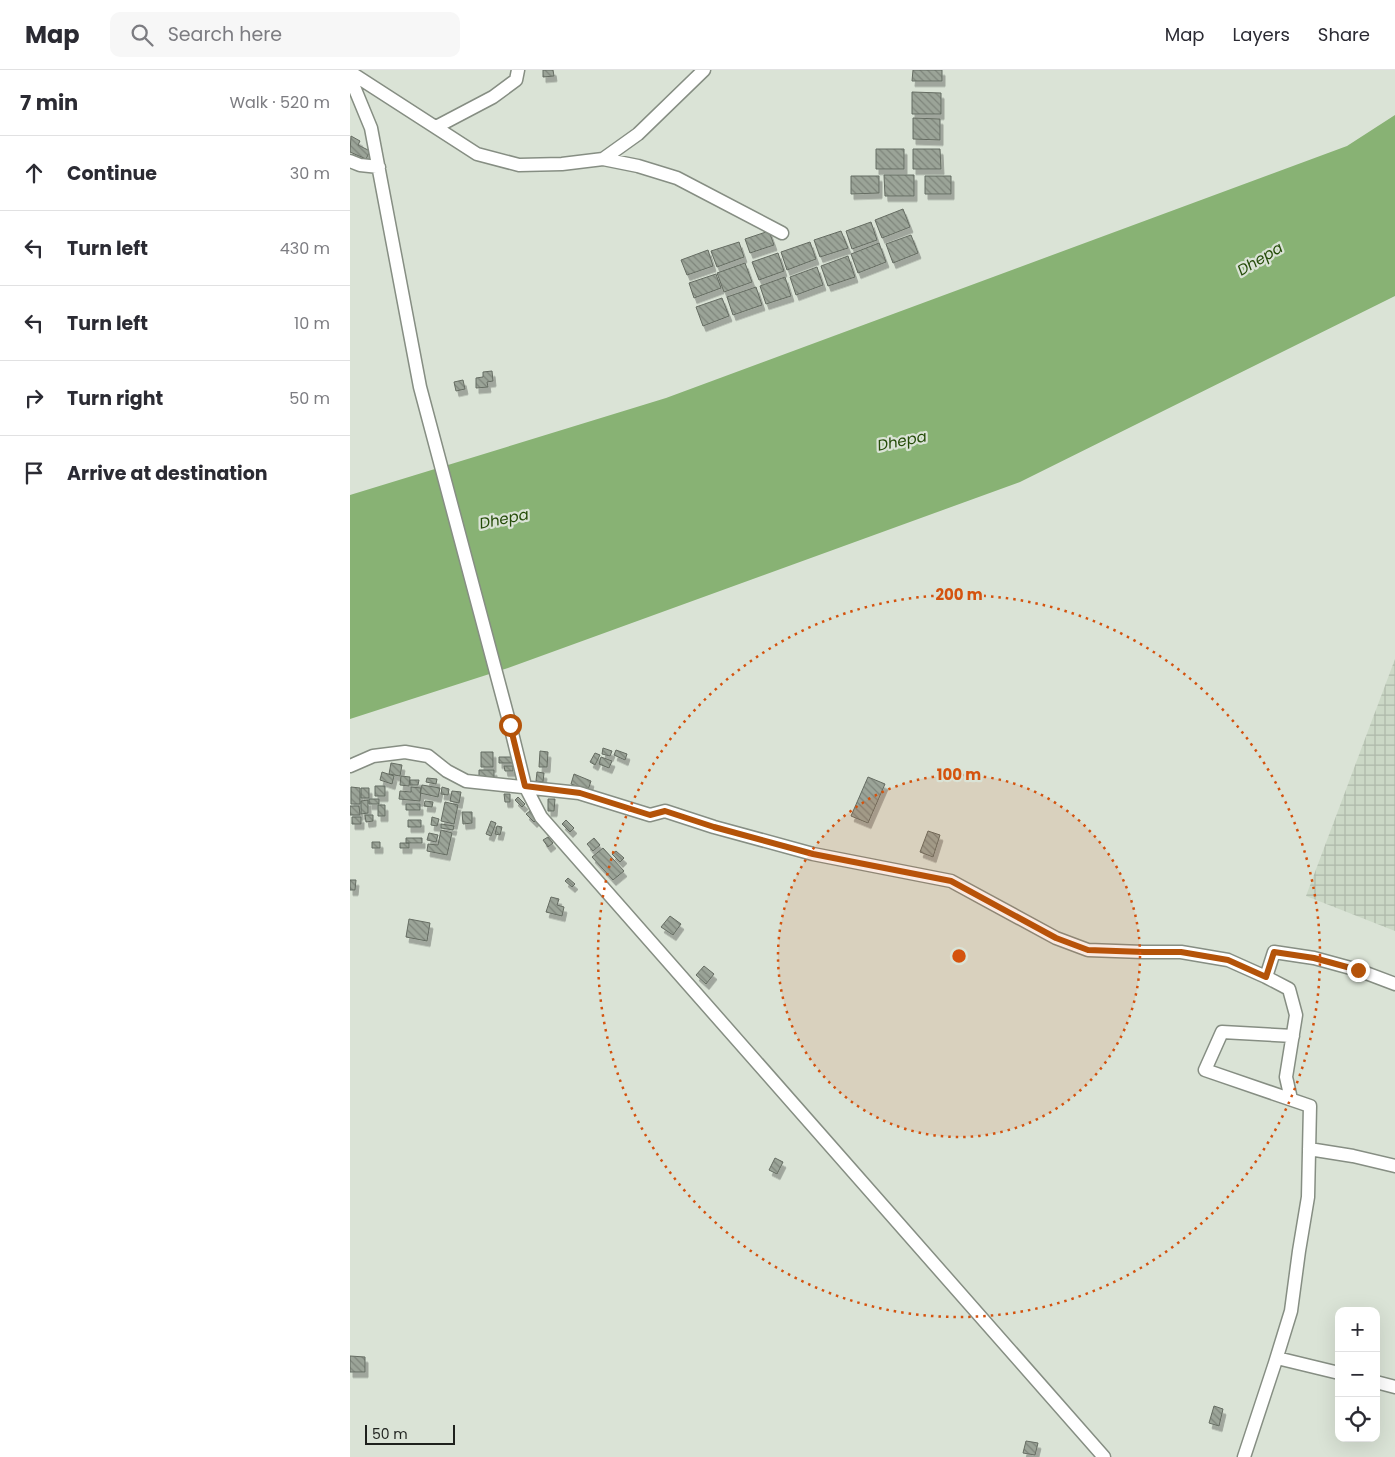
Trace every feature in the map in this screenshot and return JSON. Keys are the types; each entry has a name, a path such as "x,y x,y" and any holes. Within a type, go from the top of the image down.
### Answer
{"street":[{"path":"436,127 493,97 516,80 518,70"},
{"path":"603,159 638,134 704,70"},
{"path":"350,72 477,154 520,165 562,164 603,159 638,166 677,178 782,232"},
{"path":"350,77 371,128 420,387 525,786 541,817 1104,1457"},
{"path":"350,161 360,165 379,166"},
{"path":"350,766 374,756 405,752 428,756 447,771 466,781 580,793 650,815 665,811 714,827 813,854 951,881 1056,938 1088,950 1181,952 1228,960 1290,989 1296,1015 1286,1078 1291,1099"},
{"path":"1266,977 1274,952 1314,958 1395,984"},
{"path":"1244,1457 1291,1311 1308,1196 1310,1106 1205,1070 1222,1032 1293,1036"},
{"path":"1309,1149 1353,1156 1395,1166"},
{"path":"1277,1358 1335,1372"},
{"path":"1380,1383 1395,1386"}],"shaded area":[{"path":"1395,659 1395,931 1306,896"}],"water":[{"name":"Dhepa","path":"1395,115 1395,296 1020,482 508,668 350,719 350,495 666,398 1347,146"}],"building":[{"path":"543,70 553,70 554,76 543,77"},
{"path":"913,70 942,70 942,81 912,81"},
{"path":"912,92 941,93 941,114 912,114"},
{"path":"913,118 940,119 940,140 913,139"},
{"path":"351,136 360,141 358,145 370,151 366,159 350,152"},
{"path":"876,149 904,149 904,169 876,169"},
{"path":"913,149 940,149 941,169 913,169"},
{"path":"884,175 914,175 914,196 885,196"},
{"path":"851,176 879,176 879,193 851,194"},
{"path":"925,176 951,176 951,194 925,194"},
{"path":"903,209 910,227 882,238 875,220"},
{"path":"871,222 877,240 852,249 846,231"},
{"path":"769,231 774,245 750,253 745,239"},
{"path":"841,231 848,248 820,257 814,240"},
{"path":"911,235 918,253 893,263 886,244"},
{"path":"739,242 744,257 717,267 711,251"},
{"path":"810,242 816,259 787,270 781,252"},
{"path":"879,243 886,262 858,273 851,254"},
{"path":"708,250 713,266 687,275 681,260"},
{"path":"778,253 784,271 759,280 752,262"},
{"path":"848,256 855,277 828,286 821,266"},
{"path":"745,263 752,282 724,292 717,273"},
{"path":"817,267 823,285 796,295 790,277"},
{"path":"716,274 721,288 694,298 689,283"},
{"path":"785,277 791,296 766,304 760,286"},
{"path":"756,287 762,305 733,315 727,297"},
{"path":"722,298 729,316 703,326 696,307"},
{"path":"492,371 493,381 487,382 488,387 476,388 476,378 483,377 483,372"},
{"path":"463,380 465,389 456,391 454,382"},
{"path":"603,748 612,751 610,756 602,754"},
{"path":"616,750 627,754 625,760 614,755"},
{"path":"540,751 548,752 547,767 539,767"},
{"path":"481,752 493,752 493,767 481,767"},
{"path":"595,753 600,755 595,765 590,762"},
{"path":"499,757 513,757 513,763 499,763"},
{"path":"601,757 612,761 609,768 599,764"},
{"path":"391,763 402,765 400,776 389,774"},
{"path":"504,766 513,766 513,771 505,771"},
{"path":"479,770 494,770 494,780 479,779"},
{"path":"382,772 394,776 392,784 380,780"},
{"path":"537,772 544,773 543,782 536,781"},
{"path":"574,774 591,781 588,790 571,784"},
{"path":"401,776 410,777 409,786 400,785"},
{"path":"868,777 885,784 868,823 851,816"},
{"path":"427,778 437,779 436,784 426,782"},
{"path":"410,780 419,780 418,785 410,785"},
{"path":"422,785 440,788 438,797 420,793"},
{"path":"375,786 385,786 385,796 375,796"},
{"path":"351,787 360,788 360,804 351,804"},
{"path":"411,787 421,788 420,801 399,799 400,791 411,792"},
{"path":"442,787 449,789 448,795 441,794"},
{"path":"361,788 369,788 369,798 361,798"},
{"path":"452,791 461,792 459,803 450,801"},
{"path":"504,794 510,794 510,802 505,802"},
{"path":"518,797 525,804 522,807 515,800"},
{"path":"369,799 379,799 379,804 369,804"},
{"path":"548,799 555,799 554,811 548,811"},
{"path":"368,800 368,813 361,814 361,801"},
{"path":"425,801 433,802 432,807 424,806"},
{"path":"445,802 458,805 454,824 441,821"},
{"path":"406,804 420,804 420,810 406,810"},
{"path":"378,805 385,805 385,816 378,816"},
{"path":"350,806 359,806 360,815 350,815"},
{"path":"530,811 537,819 534,822 526,814"},
{"path":"462,812 472,812 472,823 463,824"},
{"path":"365,815 373,815 373,821 366,822"},
{"path":"352,817 361,817 361,824 352,824"},
{"path":"432,817 439,819 437,826 431,825"},
{"path":"408,820 421,820 421,827 408,827"},
{"path":"566,820 574,828 570,832 562,824"},
{"path":"491,821 496,823 491,836 486,834"},
{"path":"441,824 454,826 453,830 441,828"},
{"path":"497,826 502,827 500,835 495,834"},
{"path":"441,830 452,833 447,855 427,851 428,844 438,845"},
{"path":"928,831 940,835 933,857 920,852"},
{"path":"429,833 438,835 436,842 427,840"},
{"path":"548,837 553,843 548,847 543,840"},
{"path":"406,838 422,838 422,843 406,843"},
{"path":"594,838 600,845 593,851 587,844"},
{"path":"372,842 380,842 380,848 372,848"},
{"path":"400,843 409,843 409,848 400,848"},
{"path":"603,848 624,871 613,880 592,857"},
{"path":"616,851 624,858 620,862 612,854"},
{"path":"568,878 575,884 572,887 565,881"},
{"path":"350,880 356,880 355,890 350,890"},
{"path":"551,897 559,899 557,905 564,907 562,916 546,912"},
{"path":"670,916 681,924 673,935 661,927"},
{"path":"409,919 430,923 427,941 406,937"},
{"path":"704,966 714,974 706,984 696,975"},
{"path":"775,1158 783,1162 777,1174 769,1170"},
{"path":"350,1356 365,1357 365,1372 350,1372"},
{"path":"1214,1406 1223,1409 1219,1426 1209,1423"},
{"path":"1026,1441 1038,1443 1035,1455 1023,1453"}],"route":[{"path":"510,725 525,786 580,793 650,815 665,811 714,827 813,854 951,881 1056,938 1088,950 1181,952 1228,960 1266,977 1274,952 1314,958 1358,970"}]}
